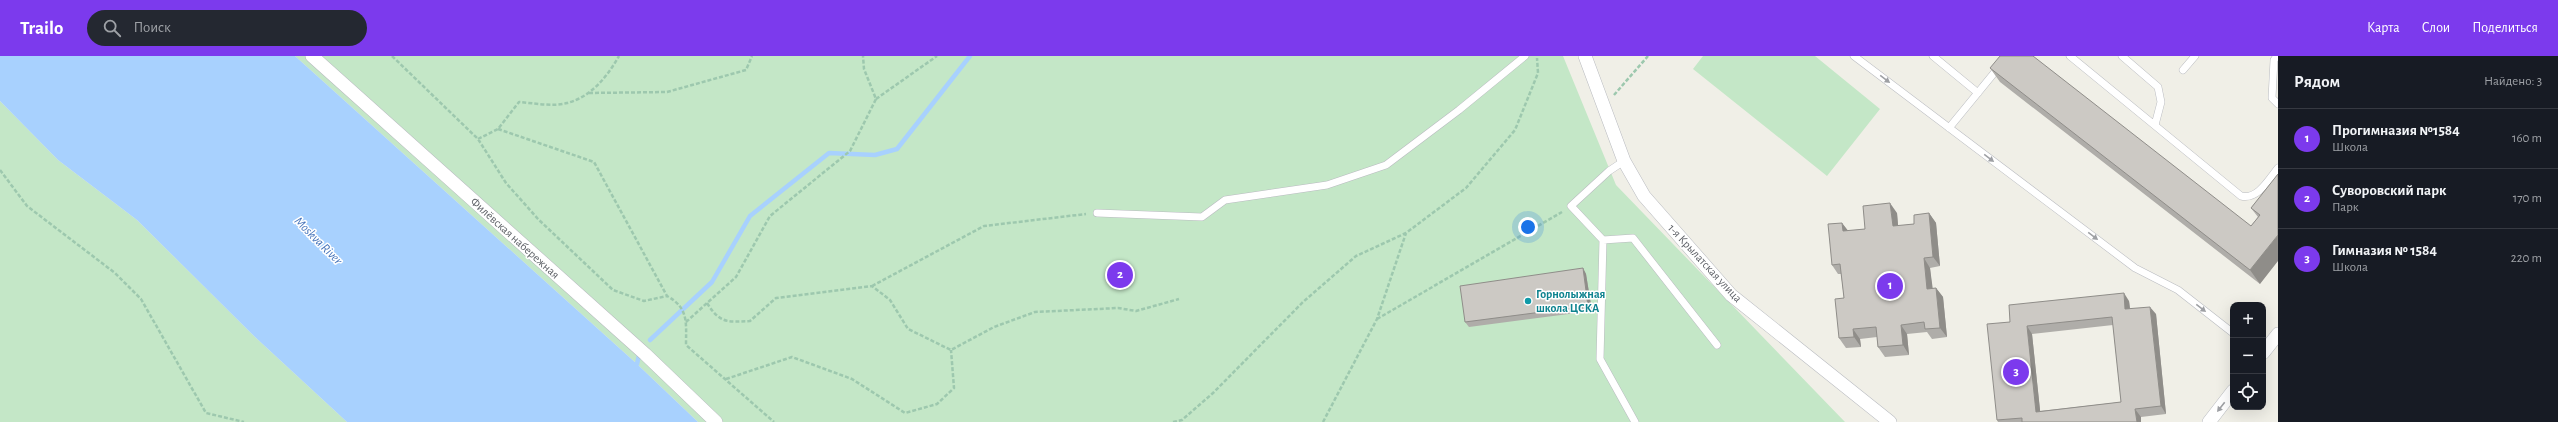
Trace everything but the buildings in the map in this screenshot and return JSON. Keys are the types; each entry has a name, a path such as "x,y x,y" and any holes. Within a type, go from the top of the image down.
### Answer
{"street":[{"name":"Филёвская набережная","path":"312,56 645,354 716,422"},
{"name":"1-я Крылатская улица","path":"1585,56 1624,161 1644,196 1732,295 1890,422"},
{"path":"2266,349 2278,334"},
{"path":"2209,422 2230,395"}],"lane":[{"path":"1097,214 1202,217 1225,200 1327,186 1386,165 1460,110 1525,56"},
{"path":"1854,56 2135,268 2178,290 2230,331"},
{"path":"1933,56 1978,93"},
{"path":"2070,56 2241,196 2249,197 2258,193 2278,168"},
{"path":"2122,56 2158,88 2161,102 2155,125"},
{"path":"2184,70 2195,56"},
{"path":"2277,56 2274,60 2272,98 2278,104"},
{"path":"1949,128 2005,57"},
{"path":"1624,161 1608,172 1571,206 1603,240 1600,359 1636,422"},
{"path":"1603,240 1634,238 1717,345"}],"path":[{"path":"392,56 478,139 506,183 538,219 613,290 644,301 667,296"},
{"path":"478,139 498,129 519,102 566,104 589,93 607,76 619,56"},
{"path":"589,93 666,92 746,70 752,56"},
{"path":"863,56 864,69 876,99"},
{"path":"686,322 736,277 770,216 850,151 876,99 937,56"},
{"path":"1173,422 1182,420 1213,393 1303,302 1356,256 1406,233 1466,188 1515,130 1538,73 1536,56"},
{"path":"1603,107 1648,56"},
{"path":"498,129 594,162 667,296 678,302 684,310 686,322 686,345 774,422"},
{"path":"0,170 27,206 115,273 141,298 206,413 244,422"},
{"path":"1377,319 1571,206"},
{"path":"707,303 715,316 730,322 750,321 776,298 872,286 984,226 1097,214"},
{"path":"1323,422 1377,319 1406,233"},
{"path":"872,286 890,300 908,329 951,350"},
{"path":"951,350 994,327 1035,312 1118,308 1136,311 1179,299"},
{"path":"726,379 792,357 852,379 905,413 937,404 954,388 951,350"}],"green space":[{"path":"295,56 1563,56 1616,185 1845,422 698,422 637,364"},
{"path":"1703,56 1815,56 1880,109 1827,176 1693,69"},
{"path":"0,101 58,160 137,220 255,337 347,422 0,422"}],"water":[{"name":"Moskva River","path":"0,56 295,56 637,364 698,422 347,422 255,337 137,220 58,160 0,101"}],"waterway":[{"path":"650,340 712,282 750,216 829,153 875,155 897,149 970,56"},
{"path":"637,364 639,355"}],"place":[{"name":"Суворовский парк","path":"1120,275"},
{"name":"Прогимназия №1584","path":"1890,286"},
{"name":"Горнолыжная школа ЦСКА","path":"1528,301"},
{"name":"Гимназия № 1584","path":"2016,372"}]}
